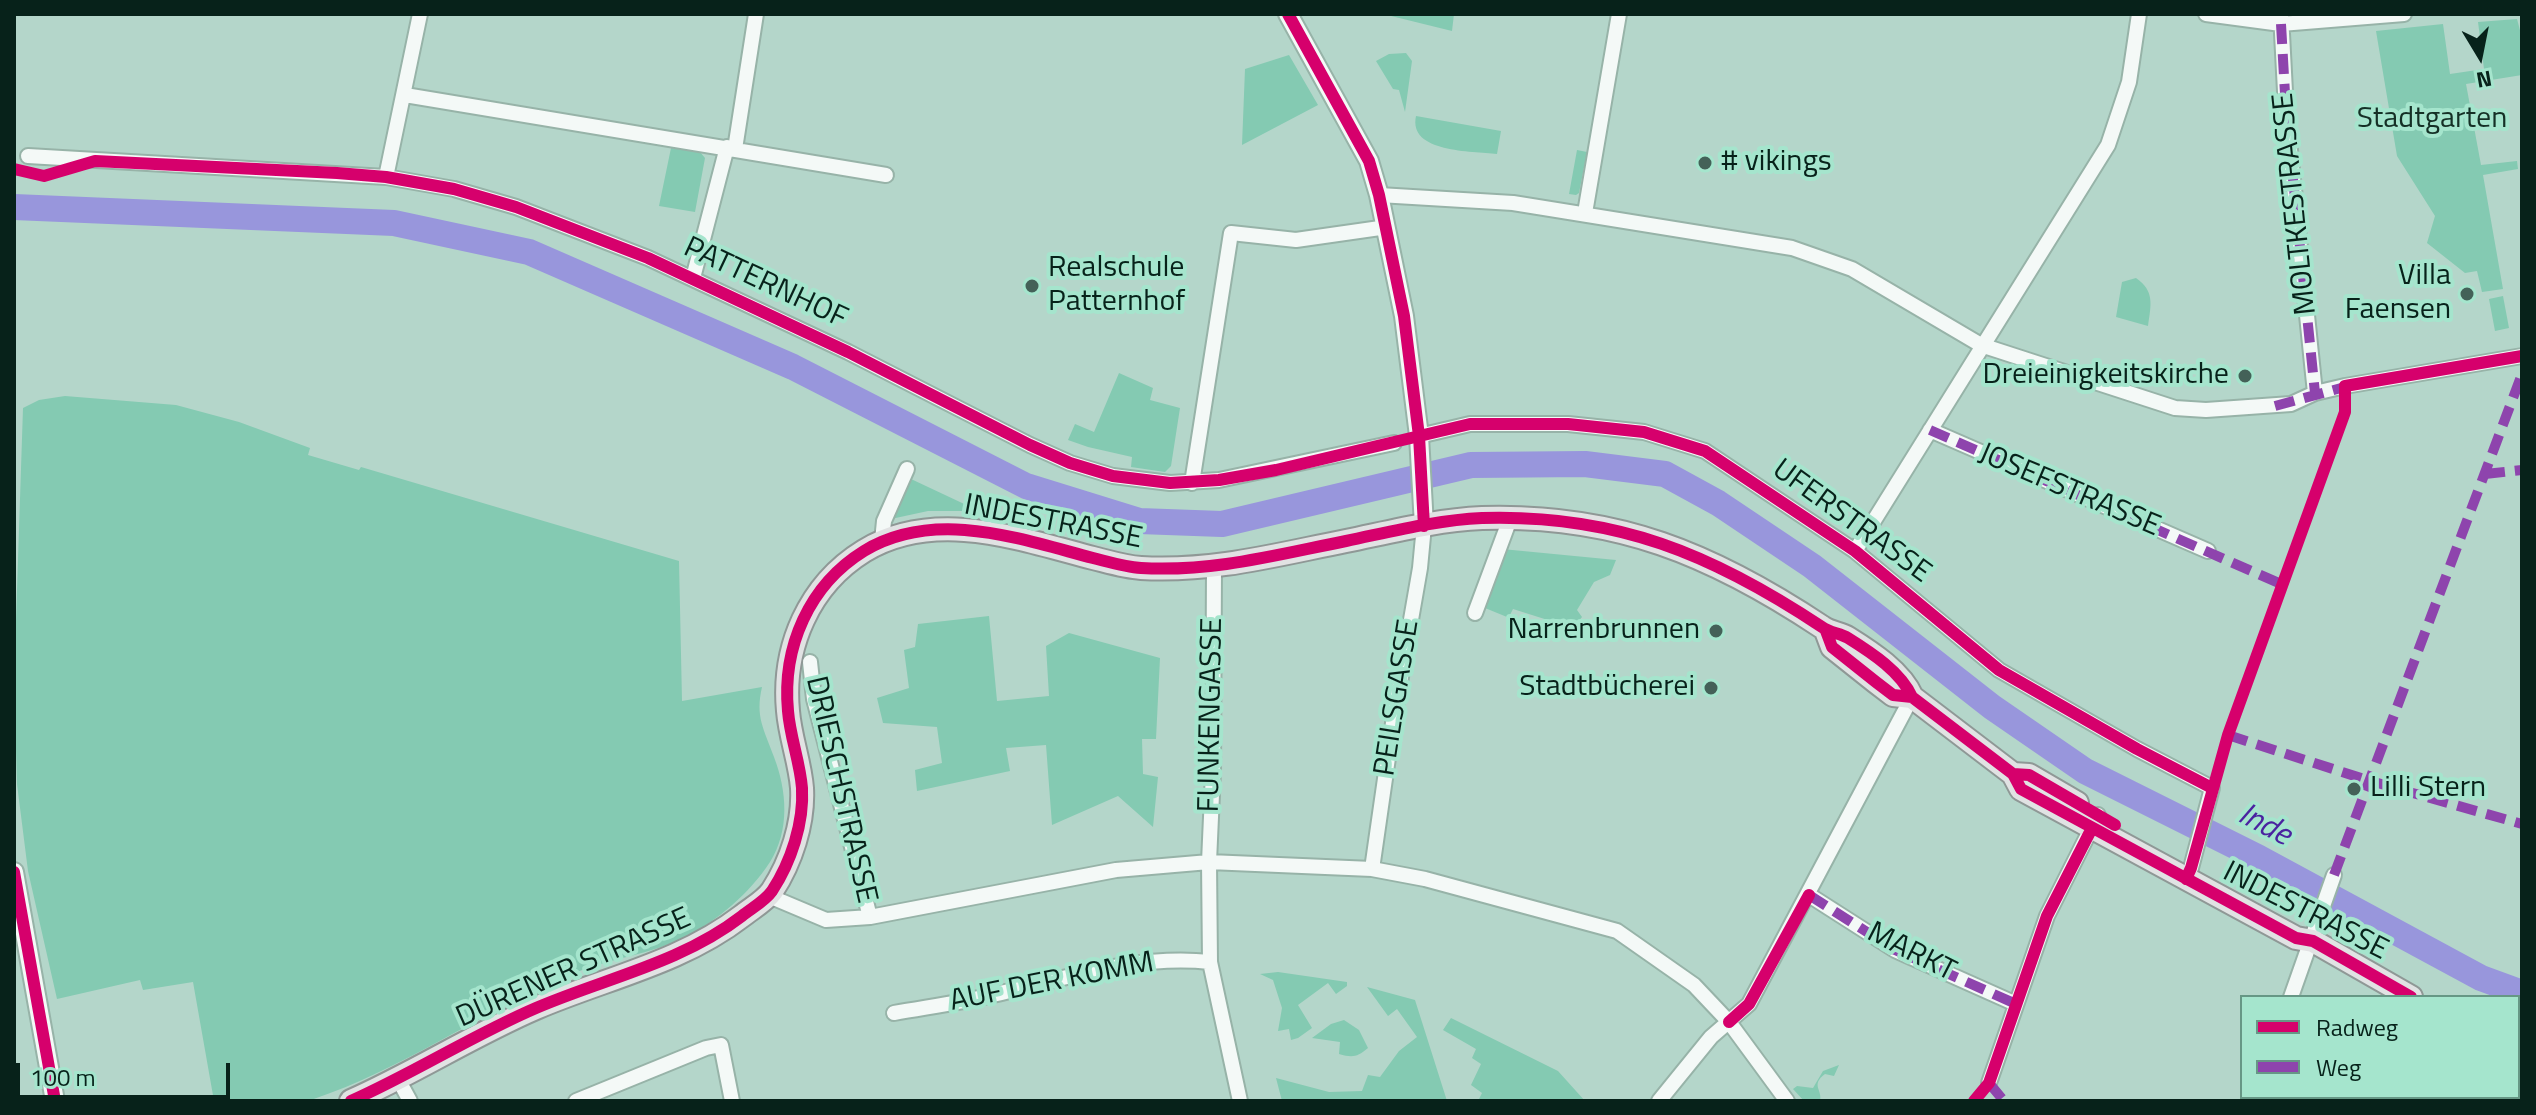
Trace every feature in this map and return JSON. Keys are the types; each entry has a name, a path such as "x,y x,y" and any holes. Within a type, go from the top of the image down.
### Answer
{"main road":[{"path":"1288,14 1369,161 1379,195 1404,316 1424,515"},
{"name":"INDESTRASSE","path":"769,896 798,833 802,793 786,687 792,644 798,626 821,590 852,559 882,541 937,530 990,531 1136,568 1214,568 1424,515 1563,521 1625,531 1655,540 1695,554 1755,584 1826,631 1844,635 1897,674 1912,697 2013,774 2021,789 2191,866 2302,926 2313,941 2408,995"},
{"path":"14,873 55,1101"},
{"name":"DÜRENER STRASSE","path":"351,1101 538,1007 661,962 693,947 769,896"}],"street":[{"path":"386,177 420,14"},
{"name":"PATTERNHOF","path":"693,278 731,148 756,14"},
{"path":"1585,213 1619,14"},
{"path":"1855,551 2108,145 2129,82 2139,14"},
{"path":"2206,14 2281,19 2404,14"},
{"name":"MOLTKESTRASSE","path":"2281,19 2286,111 2315,393"},
{"path":"405,95 886,175"},
{"name":"PATTERNHOF","path":"28,156 386,177 454,189 516,207 693,278 1070,463 1113,476 1192,483 1276,470 1394,443"},
{"path":"1379,195 1513,203 1792,248 1852,269 1981,345 2175,408 2206,410 2291,404 2315,393 2522,356"},
{"path":"1192,483 1231,233 1296,240 1387,227"},
{"name":"UFERSTRASSE","path":"1419,445 1452,427 1568,424 1644,432 1705,451 1855,551 1999,670 2212,788 2191,866"},
{"name":"JOSEFSTRASSE","path":"1930,430 2208,551"},
{"path":"882,541 884,521 907,469"},
{"name":"PEILSGASSE","path":"1372,869 1420,568 1424,515"},
{"path":"1475,613 1510,519"},
{"name":"FUNKENGASSE","path":"1214,568 1210,962 1240,1101"},
{"name":"DRIESCHSTRASSE","path":"810,662 814,699 870,917"},
{"path":"1659,1101 1711,1037 1749,1004 1912,697"},
{"path":"1989,1083 2047,916 2095,821"},
{"path":"769,896 826,920 870,917 1116,870 1209,862 1372,869 1425,879 1617,931 1694,985 1729,1022 1787,1101"},
{"path":"2292,995 2334,875"},
{"name":"MARKT","path":"1809,895 1895,950 2016,1004"},
{"name":"AUF DER KOMM","path":"894,1013 1135,963 1188,959 1210,962"},
{"path":"576,1101 706,1048 721,1045 732,1101"},
{"path":"398,1079 410,1101"}],"green space":[{"path":"1383,14 1454,14 1452,31"},
{"name":"Stadtgarten","path":"2517,19 2522,38 2522,75 2466,84 2481,165 2517,161 2518,169 2483,175 2503,289 2482,292 2477,271 2465,273 2427,243 2435,216 2397,156 2376,31 2443,24 2450,74 2484,69 2478,22"},
{"path":"1406,53 1412,61 1405,112 1399,90 1393,89 1376,61 1389,54"},
{"path":"1289,55 1318,105 1242,145 1245,69"},
{"path":"1416,116 1501,131 1497,154 1444,148 1432,143 1422,137 1416,128"},
{"path":"671,148 700,152 705,158 695,212 659,206"},
{"path":"1577,150 1587,152 1579,193 1576,195 1569,194"},
{"path":"2136,278 2149,293 2148,326 2116,317 2122,282"},
{"path":"2503,296 2509,328 2495,331 2489,299"},
{"path":"1119,373 1153,388 1150,400 1180,408 1171,466 1165,472 1131,467 1132,457 1068,440 1075,424 1094,432"},
{"path":"65,396 176,405 239,422 310,448 308,455 359,470 361,467 679,561 682,701 762,687 760,715 784,797 781,837 770,862 753,885 732,905 684,938 574,973 379,1072 311,1100 278,1103 214,1101 193,982 143,990 140,980 57,999 28,871 17,784 14,681 23,408 39,400"},
{"path":"911,479 977,511 928,511 891,519"},
{"path":"1502,549 1616,560 1610,575 1594,582 1577,610 1582,617 1573,628 1513,609 1507,617 1485,608 1483,600"},
{"path":"989,616 997,701 1049,696 1046,646 1069,633 1160,658 1156,739 1142,739 1143,774 1158,777 1153,827 1118,796 1052,825 1046,745 1006,748 1010,771 917,791 915,770 942,763 937,727 883,723 877,698 909,688 904,650 915,647 918,624"},
{"path":"1278,972 1347,982 1347,986 1336,994 1328,983 1298,1005 1312,1028 1291,1040 1289,1029 1278,1031 1282,1008 1273,980 1260,974"},
{"path":"1367,987 1415,1000 1447,1101 1282,1101 1276,1078 1329,1092 1362,1091 1368,1075 1380,1077 1399,1051 1417,1037 1397,1009 1388,1016"},
{"path":"1451,1018 1558,1071 1585,1101 1478,1101 1482,1093 1471,1085 1481,1064 1472,1058 1476,1049 1443,1030"},
{"path":"1344,1020 1359,1030 1368,1048 1358,1055 1339,1054 1340,1042 1312,1038 1331,1024"},
{"path":"1839,1065 1834,1076 1825,1074 1818,1081 1820,1101 1804,1101 1793,1089 1797,1086 1813,1088 1823,1071"}],"waterway":[{"name":"Inde","path":"14,207 394,223 529,252 793,367 1026,486 1139,521 1222,524 1471,465 1585,464 1665,474 1718,503 1812,566 1992,707 2085,771 2259,858 2481,978 2522,993"}],"marked path":[{"path":"2281,24 2286,111 2315,393"},
{"path":"2334,875 2522,374"},
{"path":"2275,406 2352,385"},
{"path":"1930,430 2281,584"},
{"path":"2485,474 2522,470"},
{"path":"2228,735 2367,780 2522,824"},
{"path":"1809,895 1895,950 2016,1004"},
{"path":"1989,1083 2004,1101"}],"cycle path":[{"path":"1288,14 1369,161 1379,195 1404,316 1419,436 1424,526"},
{"path":"14,169 44,176 95,161 337,173 386,177 454,189 516,207 648,258 848,352 1030,445 1070,463 1113,476 1170,483 1219,480 1276,470 1470,424 1568,424 1644,432 1705,451 1855,551 1999,670 2212,788"},
{"path":"2186,879 2228,735 2345,412 2345,386 2522,356"},
{"path":"351,1101 513,1019 694,946 766,898 779,880 790,855 801,815 802,788 789,721 787,687 795,641 803,620 828,581 864,551 891,538 919,531 948,529 1007,536 1129,567 1168,569 1244,561 1413,527 1482,518 1576,523 1619,531 1661,544 1741,579 1867,650 1901,679 1912,697 2013,774 2021,789 2296,938 2313,941 2408,995"},
{"path":"1826,631 1832,647 1876,682 1893,695 1912,697"},
{"path":"2013,774 2029,775 2115,825"},
{"path":"1974,1101 1989,1083 2047,916 2092,828"},
{"path":"14,872 55,1101"},
{"path":"1729,1022 1749,1004 1809,895"}],"place":[{"name":"# vikings","path":"1705,163"},
{"name":"Realschule Patternhof","path":"1032,286"},
{"name":"Villa Faensen","path":"2467,294"},
{"name":"Dreieinigkeitskirche","path":"2245,376"},
{"name":"Narrenbrunnen","path":"1716,631"},
{"name":"Stadtbücherei","path":"1711,688"},
{"name":"Lilli Stern","path":"2354,789"}]}
